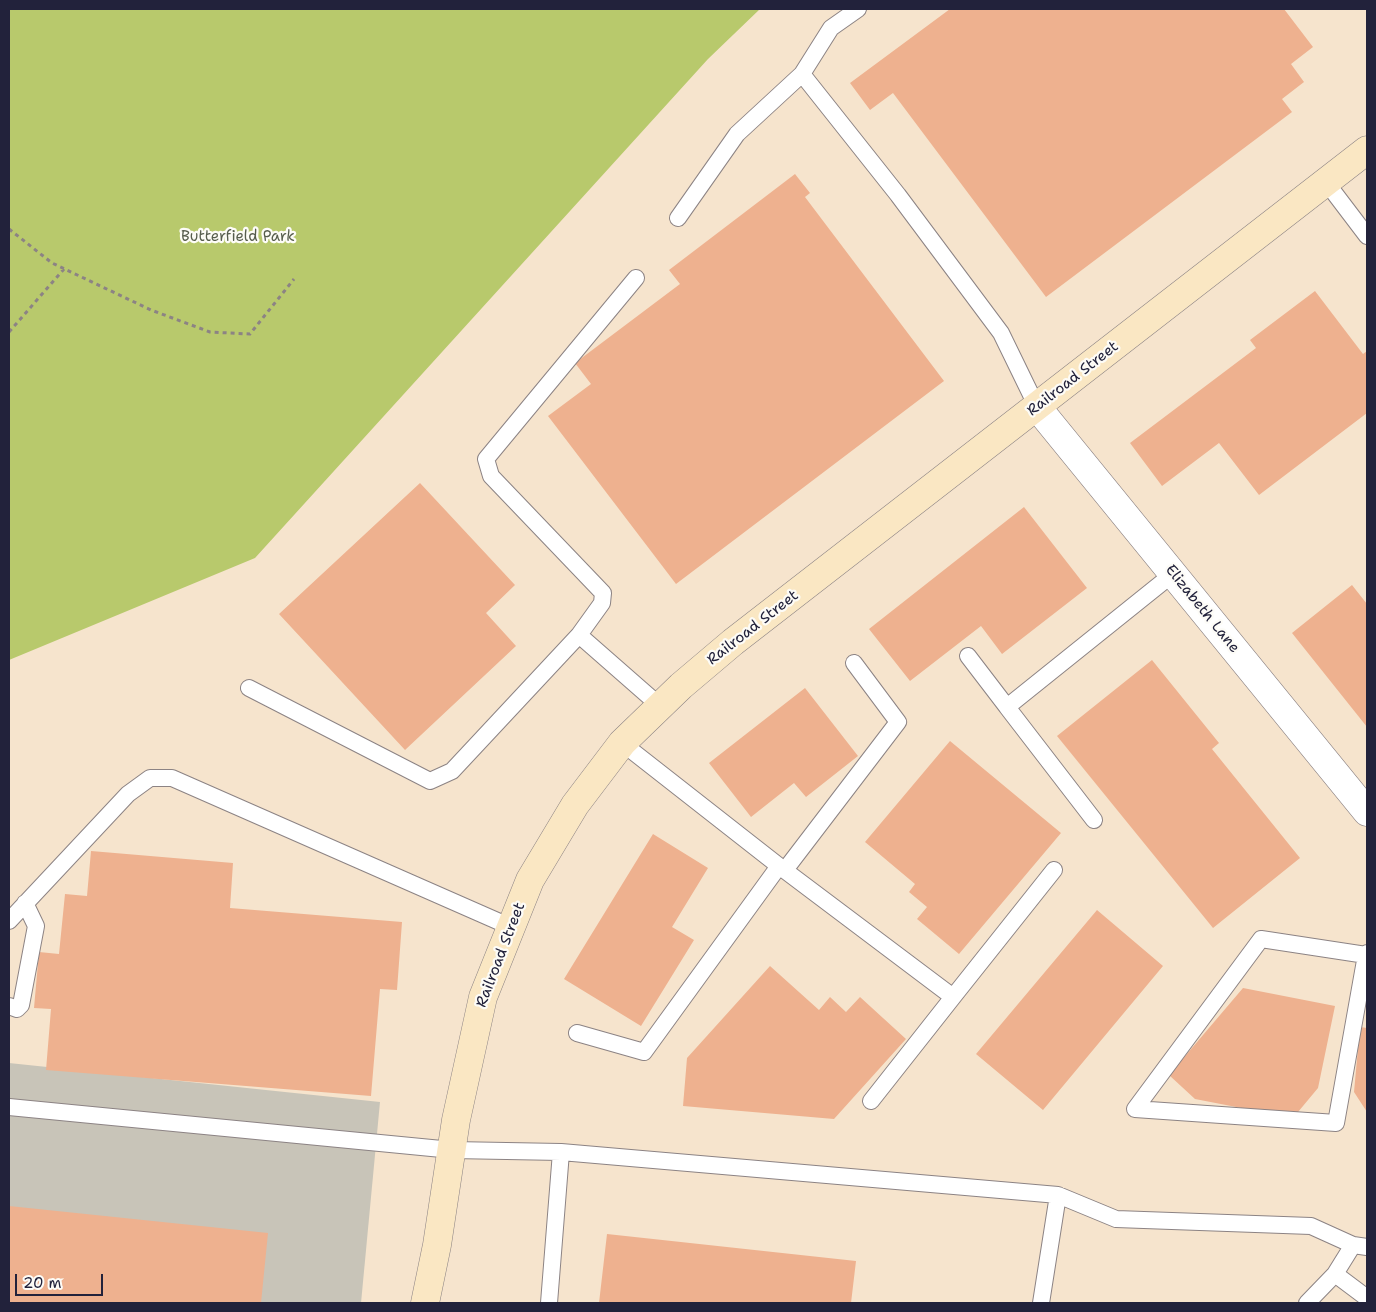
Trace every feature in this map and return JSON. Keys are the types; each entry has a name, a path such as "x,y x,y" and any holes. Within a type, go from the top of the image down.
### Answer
{"main road":[{"name":"Railroad Street","path":"425,1303 437,1245 452,1150 483,997 530,880 570,813 622,743 681,686 733,642 1367,150"}],"street":[{"name":"Elizabeth Lane","path":"1037,407 1367,812"}],"lane":[{"path":"678,218 737,134 802,74 832,28 858,9"},
{"path":"802,74 898,195 1001,333 1037,407"},
{"path":"1326,182 1367,236"},
{"path":"249,688 430,780 452,771 579,635 602,603 603,593 491,476 486,458 636,278"},
{"path":"1007,708 1174,574"},
{"path":"579,635 660,706"},
{"path":"968,656 1094,820"},
{"path":"577,1033 644,1052 782,868 898,722 854,663"},
{"path":"622,743 782,868 953,997"},
{"path":"9,921 128,794 150,778 172,778 511,927"},
{"path":"871,1101 1054,870"},
{"path":"9,1006 17,1009 21,1005 36,926 25,903"},
{"path":"1261,939 1367,954 1336,1123 1135,1109 1261,939"},
{"path":"9,1107 452,1150 561,1152 1058,1194 1116,1219 1311,1226 1360,1246 1307,1303"},
{"path":"548,1303 561,1152"},
{"path":"1041,1303 1058,1194"},
{"path":"1335,1274 1367,1298"}],"path":[{"path":"9,229 52,263 150,310 210,332 250,334 294,279"},
{"path":"9,332 64,269"}],"shaded area":[{"path":"9,1063 380,1102 361,1303 9,1303"}],"green space":[{"name":"Butterfield Park","path":"9,9 760,9 708,59 255,558 9,660"}],"building":[{"path":"950,9 1284,9 1313,47 1291,64 1304,82 1282,99 1292,112 1046,297 893,93 870,110 850,83"},
{"path":"795,174 810,193 805,197 944,381 676,584 548,416 591,384 575,363 680,284 669,270"},
{"path":"1315,291 1363,354 1367,351 1367,413 1259,495 1219,443 1162,486 1130,443 1256,348 1250,340"},
{"path":"420,483 515,585 486,613 516,646 405,750 279,614"},
{"path":"1024,507 1087,588 1002,654 981,626 910,681 869,629"},
{"path":"1352,585 1367,604 1367,727 1292,633"},
{"path":"1152,660 1219,743 1212,749 1300,858 1213,928 1057,736"},
{"path":"805,688 858,756 806,797 794,783 751,817 709,763"},
{"path":"950,741 1061,833 959,954 917,919 927,907 909,892 915,884 865,842"},
{"path":"653,834 708,868 672,927 694,940 641,1026 564,979"},
{"path":"91,851 233,863 230,908 402,922 397,990 380,989 371,1096 46,1070 51,1009 34,1008 39,952 59,954 65,894 87,896"},
{"path":"1097,910 1163,966 1043,1110 976,1054"},
{"path":"770,966 819,1010 830,997 846,1012 860,997 906,1039 834,1119 683,1106 687,1058"},
{"path":"1243,988 1335,1006 1318,1088 1293,1118 1195,1099 1169,1075"},
{"path":"1360,1027 1367,1028 1367,1112 1354,1092"},
{"path":"9,1206 268,1233 261,1303 9,1303"},
{"path":"607,1234 856,1261 851,1303 599,1303"}]}
